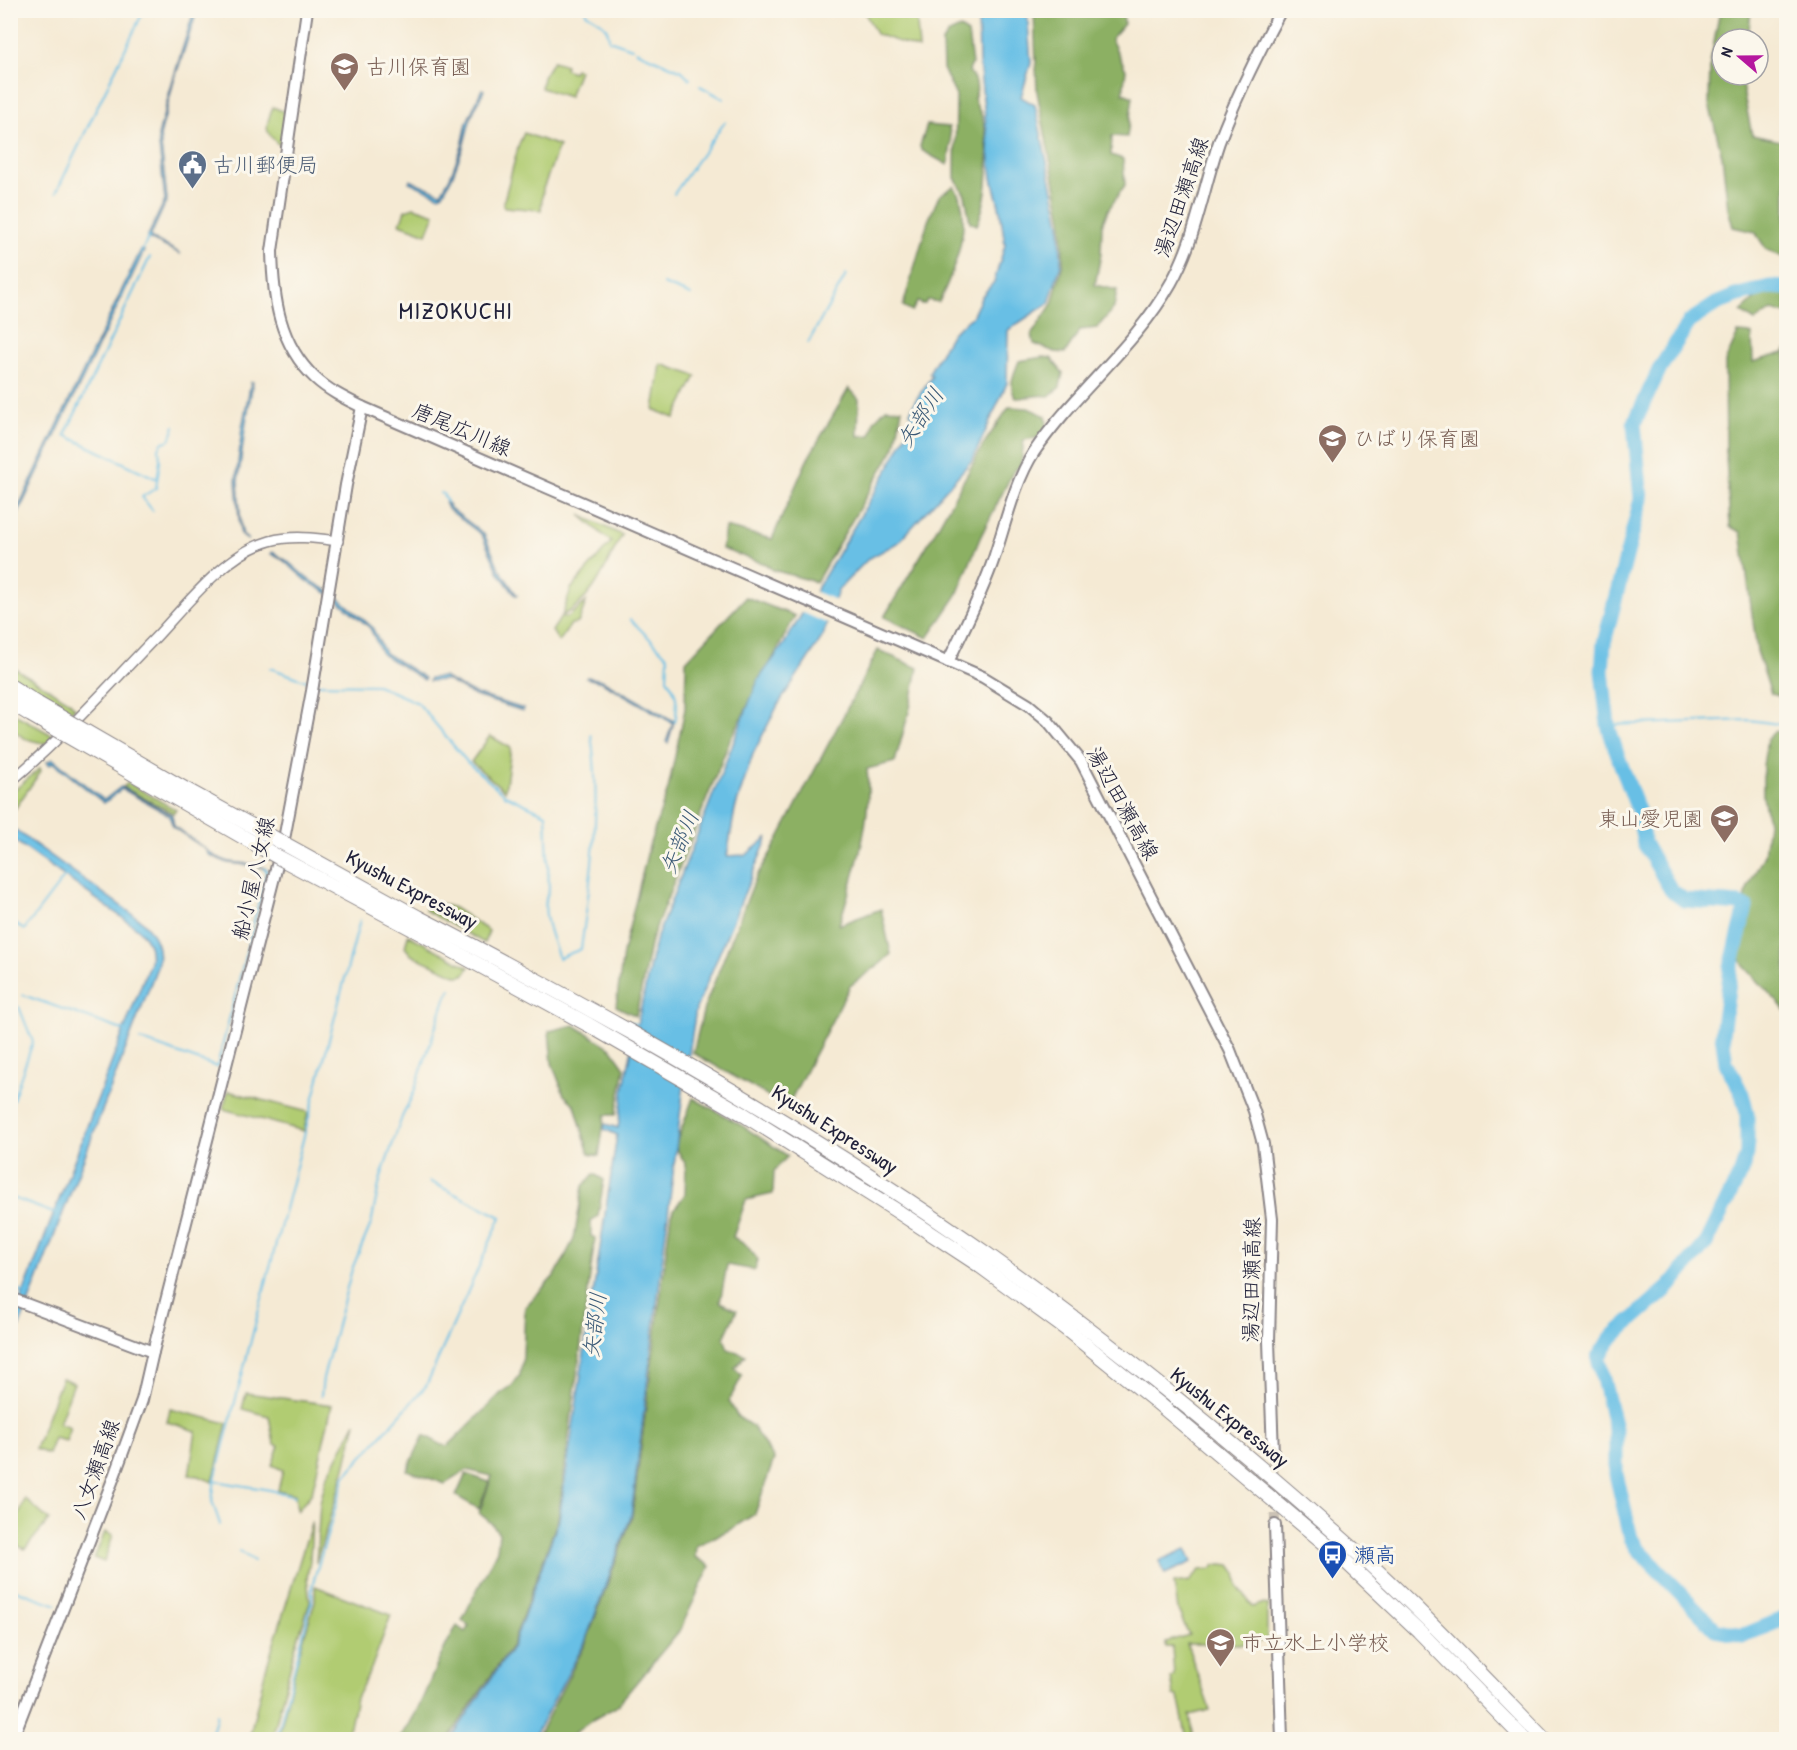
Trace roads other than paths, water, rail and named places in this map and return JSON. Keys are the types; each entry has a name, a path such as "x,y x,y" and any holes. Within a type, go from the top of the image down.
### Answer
{"highway":[{"name":"Kyushu Expressway","path":"10,686 34,710"},
{"name":"Kyushu Expressway","path":"10,702 34,710 183,788 416,923 749,1099 902,1197 983,1259 1196,1434 1341,1557 1545,1740"},
{"name":"Kyushu Expressway","path":"464,948 589,1025 743,1114 894,1209 983,1259 1073,1318 1207,1423 1351,1547 1480,1682 1525,1740"}],"main road":[{"name":"唐尾広川線","path":"306,10 272,251 273,287 286,339 300,361 316,379 338,395 362,407 948,662"},
{"name":"湯辺田瀬高線","path":"1273,1454 1269,1341 1272,1218 1263,1144 1254,1111 1230,1050 1081,761 1048,721 1029,705 983,677 948,662 993,560 1011,504 1032,455 1053,426 1134,338 1171,284 1190,245 1220,142 1244,84 1281,10"},
{"name":"船小屋八女線","path":"153,1352 280,855 312,691 362,407"},
{"path":"14,1299 153,1352"},
{"name":"八女瀬高線","path":"12,1740 142,1400 153,1352"},
{"path":"1275,1525 1282,1740"}],"street":[{"path":"10,782 57,741 201,589 228,564 269,541 312,537 338,541"}],"water":[{"path":"194,11 197,11 173,84 160,136 167,200 150,237 181,254 147,238 165,200 158,136"},
{"name":"矢部川","path":"978,11 1027,11 1031,63 1021,97 1035,105 1060,224 1061,264 1049,303 1008,330 1007,383 973,459 899,542 868,559 838,590 823,636 778,705 753,754 735,809 727,856 746,855 768,837 696,1009 683,1092 631,1516 585,1642 533,1739 450,1740 513,1646 559,1519 617,1135 604,1129 605,1124 618,1128 624,1086 655,942 758,680 784,644 886,473 914,419 910,413 915,401 932,376 929,373 952,333 972,317 982,296 994,282 1005,245 992,178 979,62"},
{"path":"482,89 484,90 471,117 463,148 443,194 440,196 409,182 410,180 441,193 450,177 462,146 467,122"},
{"path":"141,250 144,251 11,528 11,523"},
{"path":"251,382 253,382 238,481 241,527 243,535 249,541 242,536 240,531 236,481 242,428"},
{"path":"445,502 484,534 500,570 517,595 499,573 482,535 448,509"},
{"path":"272,552 286,560 308,579 337,596 372,627 385,653 425,678 424,680 382,654 370,628 334,597 307,581 283,560 271,554"},
{"path":"443,677 475,694 524,709 523,711 475,696 446,680 429,681 430,678"},
{"path":"587,677 602,680 674,721 668,743 666,742 673,723 602,682"},
{"path":"53,759 104,800 121,787 172,815 174,826 216,857 229,862 258,865 267,870 258,866 228,863 209,855 205,849 173,827 169,815 122,789 104,803 53,762 50,765 47,762"},
{"path":"11,827 142,921 151,931 159,954 157,967 11,1349 11,1325 150,962 150,952 148,944 138,929 11,838"},
{"path":"1186,1549 1192,1562 1165,1574 1159,1561"}],"waterway":[{"path":"56,193 144,10"},
{"path":"586,10 586,13 605,27 609,40 632,48"},
{"path":"636,51 682,71 690,79"},
{"path":"700,86 724,99"},
{"path":"674,194 725,122"},
{"path":"141,253 149,236"},
{"path":"150,257 65,435 157,479"},
{"path":"808,343 846,275"},
{"path":"663,284 691,295"},
{"path":"1786,288 1770,287 1735,296 1716,304 1690,321 1660,368 1634,424 1641,499 1604,643 1602,671 1608,725 1638,810 1644,843 1671,890 1684,900 1740,904 1746,907 1731,967 1722,1034 1726,1063 1742,1094 1747,1113 1747,1154 1741,1172 1707,1242 1668,1288 1610,1339 1598,1358 1616,1433 1616,1474 1631,1538 1638,1549 1715,1629 1742,1636 1786,1618"},
{"path":"153,511 142,497 156,488 160,460 159,448 163,442 170,440 175,426"},
{"path":"440,493 447,502"},
{"path":"630,619 668,657 667,679 676,699 675,722"},
{"path":"270,668 310,682"},
{"path":"318,684 377,685 418,703 468,763 505,795 546,814 549,890 545,906 558,956"},
{"path":"1608,725 1749,720 1786,725"},
{"path":"559,958 581,949 594,842 595,788 591,735"},
{"path":"140,1040 217,1067 267,870 264,869"},
{"path":"10,920 24,930 65,876"},
{"path":"220,1524 212,1501 215,1479 360,920"},
{"path":"321,1396 323,1378 352,1269 371,1224 380,1180 402,1117 414,1092 445,999 451,989"},
{"path":"23,995 125,1031"},
{"path":"10,1108 33,1042 19,1007"},
{"path":"631,1022 637,1025"},
{"path":"276,1740 312,1600 312,1586 345,1476 426,1386 501,1217 429,1181"},
{"path":"10,1197 56,1214"},
{"path":"10,1288 25,1293"},
{"path":"10,1314 13,1308"},
{"path":"215,1481 295,1496"},
{"path":"239,1551 254,1561"},
{"path":"10,1588 57,1605"},
{"path":"210,1740 217,1714"}],"tunnel":[{"path":"1273,1454 1275,1525"}],"place":[{"name":"古川保育園","path":"345,92"},
{"name":"古川郵便局","path":"192,190"},
{"name":"ひばり保育園","path":"1333,464"},
{"name":"東山愛児園","path":"1724,844"},
{"name":"瀬高","path":"1333,1580"},
{"name":"市立水上小学校","path":"1221,1668"}],"district":[{"name":"MIZOKUCHI","path":"456,310"}]}
